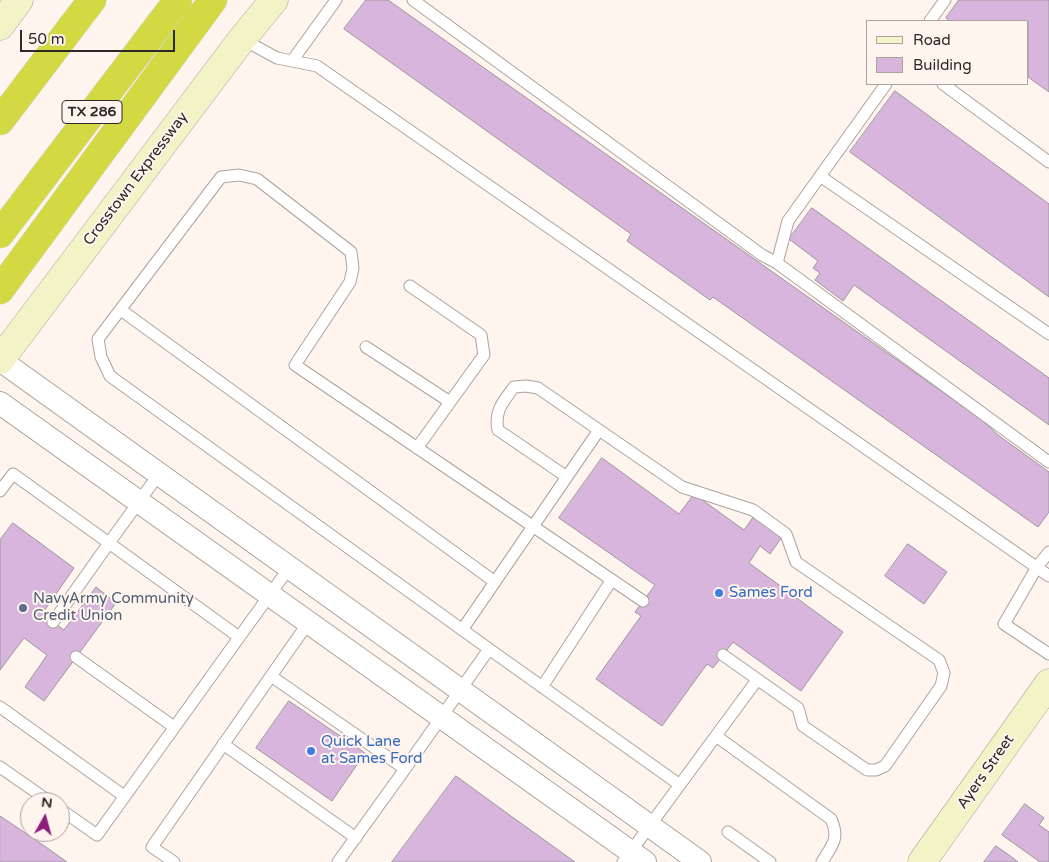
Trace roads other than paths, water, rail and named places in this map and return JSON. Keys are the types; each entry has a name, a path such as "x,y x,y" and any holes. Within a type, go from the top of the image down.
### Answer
{"highway":[{"path":"0,121 92,0"},
{"name":"TX 286","path":"0,234 178,0"},
{"path":"0,290 213,0"}],"main road":[{"path":"0,26 19,0"},
{"name":"Crosstown Expressway","path":"0,360 242,39 274,0"},
{"name":"Ayers Street","path":"922,862 1049,683"}],"street":[{"path":"0,360 700,862"},
{"path":"0,403 442,718 633,859"}],"lane":[{"path":"292,61 336,0"},
{"path":"413,0 762,254 778,263 1049,462"},
{"path":"931,20 946,0"},
{"path":"242,39 277,58 317,66 1049,576"},
{"path":"778,263 788,221 885,85"},
{"path":"944,85 1049,162"},
{"path":"643,602 295,365 350,282 353,268 351,252 257,179 239,175 221,177 98,339 101,357 110,376 680,785"},
{"path":"820,176 1049,334"},
{"path":"410,286 481,334 484,355 417,448"},
{"path":"121,310 495,582"},
{"path":"366,347 450,402"},
{"path":"566,477 498,430 497,410 514,388 538,388 682,487 753,510 786,534 796,562 939,660 944,673 941,686 885,766 876,770 867,770 803,726 798,708 723,655"},
{"path":"462,630 599,430"},
{"path":"0,491 13,474 239,637"},
{"path":"53,622 159,474"},
{"path":"1049,552 1037,567 1004,624 1049,654"},
{"path":"70,816 96,835 289,568"},
{"path":"542,687 611,581"},
{"path":"174,862 152,847 308,623"},
{"path":"338,862 442,718 489,649"},
{"path":"76,657 174,727"},
{"path":"271,676 405,769"},
{"path":"633,859 650,826 757,680"},
{"path":"0,707 124,796"},
{"path":"716,736 832,819 836,830 835,840 822,862"},
{"path":"222,744 356,838"},
{"path":"0,767 36,792"},
{"path":"728,832 770,862"}],"place":[{"name":"Sames Ford","path":"719,593"},
{"name":"NavyArmy Community Credit Union","path":"23,608"},
{"name":"Quick Lane at Sames Ford","path":"311,751"}]}
